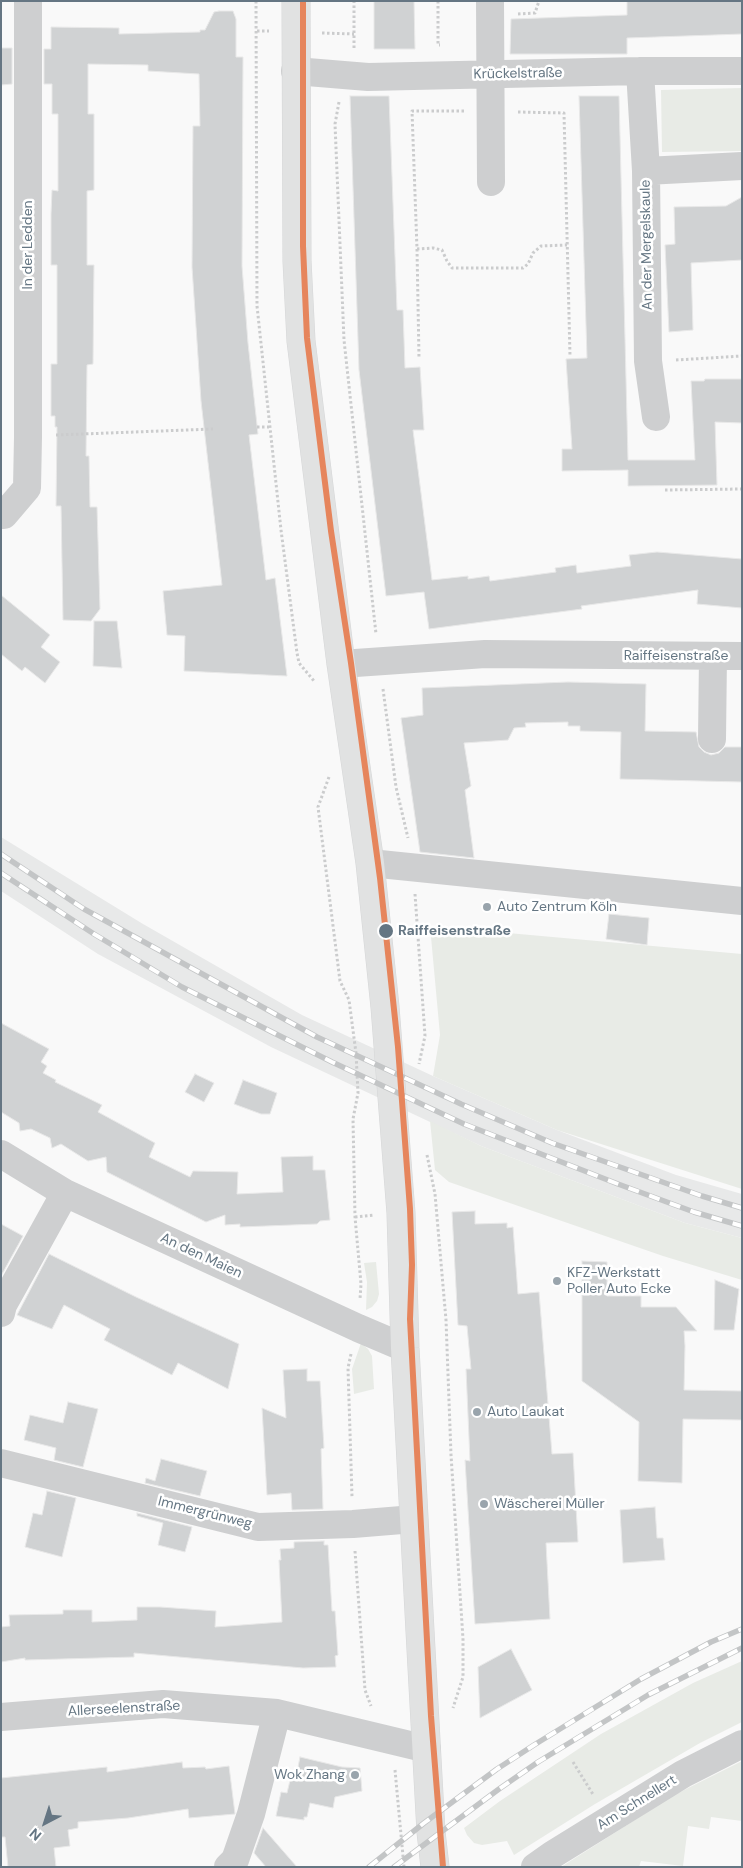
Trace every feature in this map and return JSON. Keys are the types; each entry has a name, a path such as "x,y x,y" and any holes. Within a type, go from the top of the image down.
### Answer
{"main road":[{"path":"296,1 297,261 300,341 341,664 370,863 385,1008 401,1213 405,1348 431,1832 435,1867"}],"street":[{"name":"In der Ledden","path":"1,515 4,515 26,488 28,437 28,1"},
{"path":"490,1 492,182"},
{"name":"Krückelstraße","path":"295,71 347,76 742,71"},
{"name":"An der Mergelskaule","path":"640,71 646,171 648,361 656,417"},
{"path":"646,171 742,166"},
{"name":"Raiffeisenstraße","path":"341,664 485,654 742,656"},
{"path":"712,739 713,656"},
{"path":"370,863 742,902"},
{"name":"An den Maien","path":"1,1154 65,1193 405,1348"},
{"path":"1,1313 4,1304 65,1193"},
{"name":"Immergrünweg","path":"1,1463 258,1526 353,1524 414,1518"},
{"name":"Allerseelenstraße","path":"1,1717 163,1704 277,1713 427,1750"},
{"path":"228,1867 235,1860 251,1814 277,1713"},
{"name":"Am Schnellert","path":"535,1867 683,1774 742,1744"}],"path":[{"path":"256,1 257,306 269,427 297,653 299,664 315,681"},
{"path":"354,1 353,56 340,98 335,124 344,340 364,533 396,787 412,855 425,1036 419,1067"},
{"path":"438,1 438,45 446,46"},
{"path":"420,358 412,111 564,112 570,356"},
{"path":"416,249 433,248 442,250 446,261 452,268 523,268 528,264 533,253 541,246 567,245"},
{"path":"648,361 742,356"},
{"path":"257,427 269,427"},
{"path":"28,437 213,429"},
{"path":"665,490 742,488"},
{"path":"329,776 318,807 340,982 349,1000 356,1053 358,1093 353,1119 356,1217 361,1284 359,1305"},
{"path":"426,1152 435,1194 446,1320 463,1639 463,1677 452,1712"},
{"path":"352,1352 348,1368 349,1442 365,1690 395,1771 404,1867"},
{"path":"573,1762 597,1800"}],"shaded area":[{"path":"742,88 742,151 662,152 661,90"},
{"path":"1,837 143,924 302,1015 433,1076 557,1130 676,1175 742,1194 742,1238 685,1223 481,1146 271,1047 98,954 1,891"},
{"path":"430,926 742,954 742,1189 557,1130 433,1076 440,1035"},
{"path":"430,1121 481,1146 685,1223 742,1238 742,1280 663,1256 449,1182 435,1170"},
{"path":"376,1262 379,1294 377,1301 366,1310 367,1282 364,1263"},
{"path":"361,1343 372,1356 374,1389 354,1394 352,1369"},
{"path":"742,1661 742,1722 700,1743 595,1804 514,1855 507,1841 482,1845 474,1843 467,1835 464,1828 500,1801 601,1734 693,1683"},
{"path":"742,1761 742,1821 711,1817 709,1829 688,1826 683,1866 641,1861 639,1867 561,1867 674,1795"}],"building":[{"path":"374,1 414,1 415,49 374,49"},
{"path":"627,1 742,1 742,34 627,38 627,54 510,54 511,19 627,15"},
{"path":"233,11 236,19 236,57 243,57 242,266 258,434 249,435 266,580 275,578 287,676 184,671 185,636 167,635 163,591 222,585 201,401 192,267 193,126 200,126 199,74 148,71 148,65 88,64 88,114 94,114 94,190 87,191 87,265 94,265 93,364 87,365 86,456 89,456 90,507 97,507 100,609 91,621 63,620 61,506 56,506 57,427 55,427 55,416 51,416 51,364 57,364 57,265 51,265 51,214 52,190 58,191 58,114 52,114 52,84 44,84 44,49 51,49 51,27 119,28 119,34 200,32 200,30 205,30 214,12"},
{"path":"1,48 12,48 12,84 1,85"},
{"path":"350,96 389,96 397,310 403,310 405,368 420,367 424,430 413,430 432,580 468,576 468,579 489,576 490,581 556,572 555,568 576,565 577,573 631,566 629,555 657,552 742,559 742,608 697,604 698,590 581,606 582,609 429,629 424,592 386,596 359,370"},
{"path":"579,96 619,96 628,460 695,460 691,381 742,379 742,423 715,422 717,485 628,486 628,470 562,471 562,449 572,449 566,359 587,358"},
{"path":"742,197 742,260 691,263 693,330 669,332 665,245 675,244 674,207 726,206"},
{"path":"1,595 50,635 41,647 60,662 45,683 25,667 22,671 1,654"},
{"path":"94,621 117,621 122,668 93,666"},
{"path":"568,682 646,684 645,731 696,732 699,747 711,755 719,753 725,747 742,747 742,782 620,779 621,732 580,731 580,726 568,726 568,722 525,723 526,727 514,728 508,740 464,743 471,786 465,790 474,858 420,852 401,718 423,715 422,688"},
{"path":"609,914 649,918 647,945 606,939"},
{"path":"1,1023 49,1049 41,1062 47,1066 43,1073 56,1080 55,1082 102,1105 98,1112 155,1143 149,1157 190,1177 193,1171 238,1172 237,1194 283,1192 281,1157 313,1156 313,1170 325,1170 330,1220 320,1221 317,1224 240,1227 240,1224 225,1225 225,1215 206,1222 107,1172 106,1157 88,1161 61,1144 52,1148 50,1138 31,1129 20,1131 19,1123 1,1112"},
{"path":"195,1074 214,1083 204,1102 185,1092"},
{"path":"243,1080 277,1093 270,1114 261,1114 234,1104"},
{"path":"475,1211 475,1224 507,1223 507,1228 513,1227 518,1294 539,1292 552,1454 573,1453 578,1542 546,1543 550,1619 475,1624 465,1460 470,1461 466,1369 471,1369 467,1326 458,1325 452,1212"},
{"path":"1,1224 23,1236 1,1276"},
{"path":"49,1254 136,1297 239,1344 228,1389 178,1363 172,1375 104,1340 110,1329 64,1305 52,1329 17,1315"},
{"path":"582,1261 607,1262 607,1296 641,1296 641,1307 676,1307 697,1331 684,1331 684,1390 742,1391 742,1420 683,1419 682,1483 638,1481 639,1422 582,1381"},
{"path":"715,1280 739,1289 734,1330 714,1330"},
{"path":"307,1369 307,1381 320,1381 324,1448 321,1449 323,1509 292,1510 291,1493 267,1495 262,1408 286,1418 283,1370"},
{"path":"68,1402 98,1409 83,1467 54,1460 56,1448 24,1440 30,1415 63,1423"},
{"path":"161,1459 207,1471 200,1496 145,1483 146,1478 155,1481"},
{"path":"47,1491 76,1498 62,1557 25,1547 33,1513 42,1515"},
{"path":"655,1507 657,1538 663,1538 665,1560 623,1563 620,1510"},
{"path":"137,1513 192,1527 185,1552 158,1545 163,1523 137,1516"},
{"path":"324,1541 324,1545 328,1545 332,1611 335,1611 338,1655 335,1656 336,1667 303,1668 134,1653 134,1657 25,1660 25,1658 1,1662 1,1627 10,1626 9,1615 63,1614 63,1610 92,1610 92,1622 137,1620 137,1607 160,1607 216,1611 215,1627 282,1622 280,1549 294,1548 294,1542"},
{"path":"511,1649 532,1690 480,1718 478,1667"},
{"path":"300,1757 342,1767 360,1768 362,1791 335,1797 333,1808 310,1803 307,1817 304,1817 304,1820 276,1816 281,1792 287,1793 292,1772 297,1772"},
{"path":"182,1762 183,1768 205,1767 206,1769 229,1766 235,1814 189,1818 188,1809 128,1818 78,1822 78,1828 68,1830 70,1846 54,1848 56,1867 8,1867 5,1837 1,1837 1,1778 107,1767 107,1772"},
{"path":"263,1828 297,1867 266,1867 254,1853"}],"railway":[{"path":"1,854 84,909 317,1037 461,1104 552,1143 702,1196 742,1208"},
{"path":"1,873 94,934 182,987 332,1062 464,1124 694,1212 742,1226"},
{"path":"369,1867 424,1823 497,1769 534,1745 641,1679 711,1642 742,1629"},
{"path":"394,1867 538,1762 648,1695 742,1648"}],"transit line":[{"path":"303,1 303,246 307,338 331,531 380,878 398,1047 410,1209 412,1265 410,1319 431,1716 443,1867"}],"place":[{"name":"Auto Zentrum Köln","path":"487,907"},
{"name":"Raiffeisenstraße","path":"386,931"},
{"name":"KFZ-Werkstatt Poller Auto Ecke","path":"557,1281"},
{"name":"Auto Laukat","path":"477,1412"},
{"name":"Wäscherei Müller","path":"484,1504"},
{"name":"Wok Zhang","path":"355,1775"}]}
